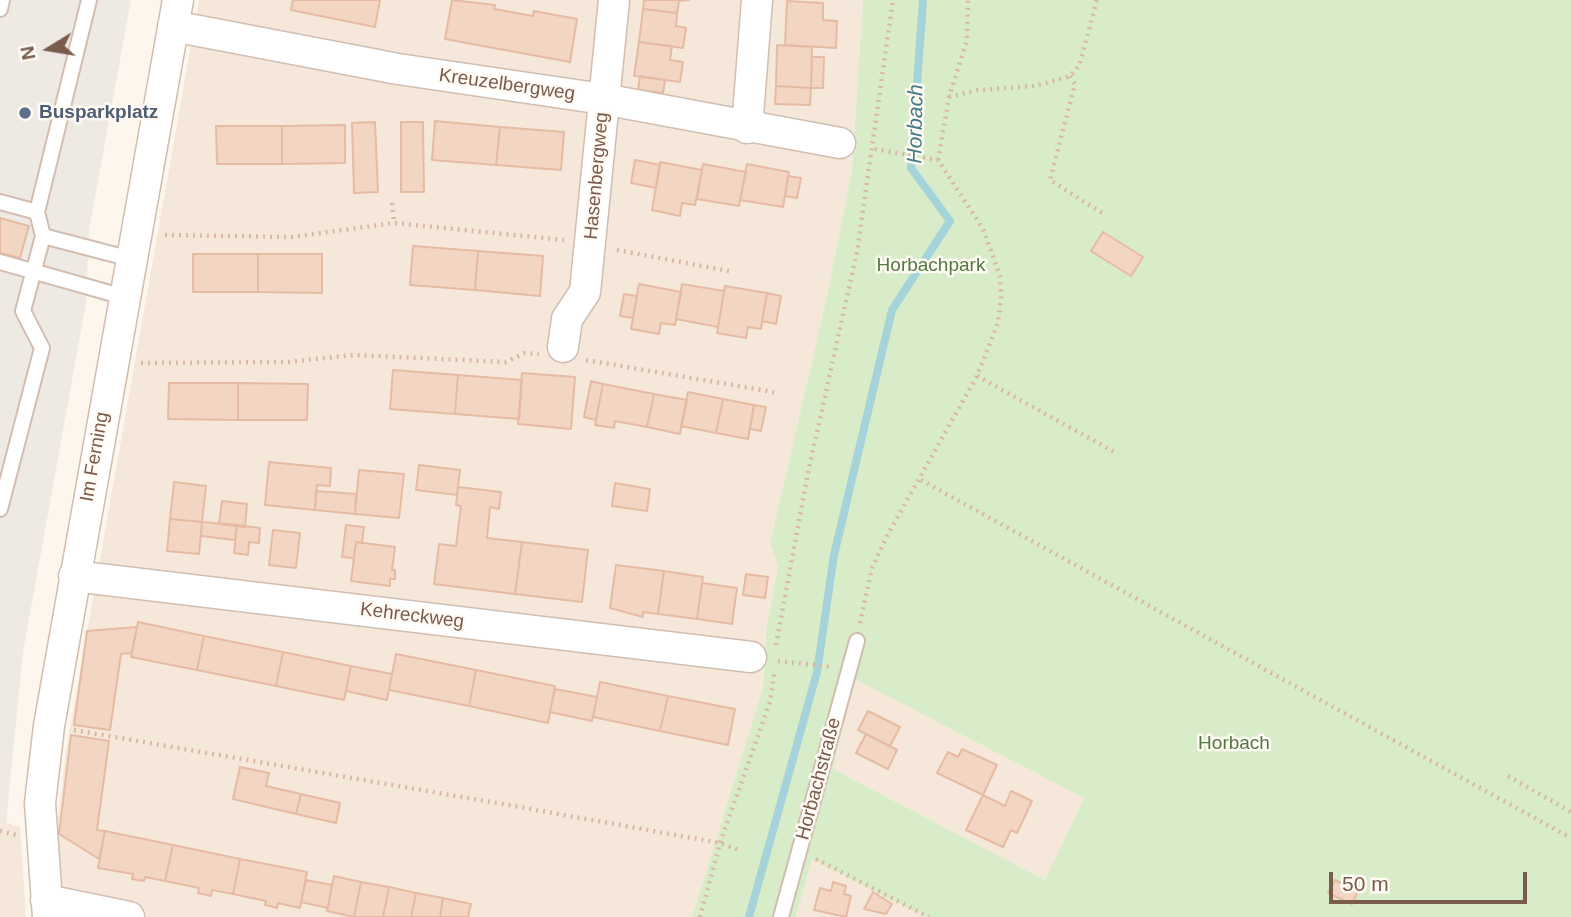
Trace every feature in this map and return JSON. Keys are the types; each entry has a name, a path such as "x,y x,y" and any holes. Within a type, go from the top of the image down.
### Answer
{"street":[{"name":"Hasenbergweg","path":"564,353 567,319 585,292 614,0"},
{"path":"747,128 757,0"},
{"name":"Kreuzelbergweg","path":"175,13 398,69 603,99 747,128 840,143"},
{"name":"Im Ferning","path":"47,909 40,803 49,726 175,13"},
{"name":"Kehreckweg","path":"74,576 764,659"},
{"path":"47,909 129,917"}],"lane":[{"path":"0,9 2,0"},
{"path":"0,509 42,348 23,311 43,236 37,212 89,0"},
{"path":"0,202 37,212"},
{"path":"43,236 133,247"},
{"path":"0,262 124,297"},
{"name":"Horbachstraße","path":"781,917 857,641"}],"path":[{"path":"764,659 776,646 808,473 857,253 874,149 893,0"},
{"path":"938,160 949,97 967,40 968,0"},
{"path":"949,97 978,90 1035,86 1070,76 1079,66 1097,0"},
{"path":"1070,76 1075,84 1050,180 1102,213"},
{"path":"857,641 872,568 888,534 921,480 977,376 998,323 1000,276 984,229 938,160 874,149"},
{"path":"392,204 394,223"},
{"path":"133,247 291,237 394,223 591,243 729,271"},
{"path":"112,363 289,362 353,355 506,362 525,353 564,353 779,393"},
{"path":"977,376 1118,454"},
{"path":"921,480 1571,838"},
{"path":"764,659 832,667"},
{"path":"700,917 720,843 770,702 764,659"},
{"path":"49,726 720,843 741,851"},
{"path":"1508,776 1571,812"},
{"path":"799,852 929,917"}],"shaded area":[{"path":"0,0 131,0 89,230 86,303 23,652 6,823 0,821"},
{"path":"199,0 863,0 852,169 826,300 770,543 778,566 766,631 763,687 692,917 65,917 56,834 66,751"},
{"path":"854,679 1084,798 1045,880 833,769"},
{"path":"0,821 20,827 26,917 0,917"},
{"path":"812,858 925,917 796,917"}],"green space":[{"name":"Horbachpark","path":"863,0 1571,0 1571,917 925,917 812,859 796,917 692,917 763,687 766,631 778,566 770,543 826,300 852,169","holes":["854,679 1084,798 1045,880 833,769"]}],"building":[{"path":"293,0 380,0 375,27 291,10"},
{"path":"452,0 495,5 494,9 533,16 534,11 577,19 570,62 445,39"},
{"path":"644,0 689,0 679,1 677,13 643,9"},
{"path":"787,1 823,3 823,20 837,21 836,48 785,45"},
{"path":"643,9 677,13 676,26 686,28 683,48 639,42"},
{"path":"639,42 672,46 670,60 683,62 680,82 634,76"},
{"path":"777,45 812,47 811,88 776,86"},
{"path":"812,57 824,57 823,88 811,88"},
{"path":"640,76 665,80 663,93 638,90"},
{"path":"776,86 811,88 810,105 775,104"},
{"path":"435,121 500,127 496,165 432,160"},
{"path":"375,122 378,192 354,193 352,123"},
{"path":"401,122 423,122 424,192 401,192"},
{"path":"345,125 345,163 282,164 282,126"},
{"path":"216,126 282,126 282,164 217,164"},
{"path":"500,127 564,132 561,170 496,165"},
{"path":"635,160 660,165 656,188 631,183"},
{"path":"660,162 702,170 695,205 682,203 680,216 652,210"},
{"path":"703,164 746,172 739,206 697,199"},
{"path":"747,164 789,172 783,207 740,200"},
{"path":"788,176 801,178 797,198 785,196"},
{"path":"0,218 29,226 20,258 0,253"},
{"path":"1103,232 1143,257 1131,276 1091,251"},
{"path":"413,246 478,251 475,290 410,285"},
{"path":"478,251 543,256 540,296 475,290"},
{"path":"193,254 258,254 258,292 193,292"},
{"path":"258,254 322,254 322,293 258,292"},
{"path":"639,284 681,292 675,325 661,323 659,334 631,329"},
{"path":"682,284 724,291 718,327 676,319"},
{"path":"725,286 767,293 761,329 748,327 746,338 717,333"},
{"path":"767,293 781,296 776,324 762,321"},
{"path":"624,294 637,296 633,318 620,316"},
{"path":"393,370 458,375 455,414 390,409"},
{"path":"522,373 575,377 571,429 518,424"},
{"path":"458,375 522,380 519,419 455,414"},
{"path":"591,381 603,384 596,420 584,417"},
{"path":"169,383 238,383 238,420 168,419"},
{"path":"238,383 308,384 307,420 238,420"},
{"path":"603,384 654,394 647,427 615,421 614,428 595,425"},
{"path":"688,392 723,399 716,433 681,426"},
{"path":"654,394 687,400 680,434 647,427"},
{"path":"723,399 754,405 748,439 716,433"},
{"path":"754,405 766,407 761,431 750,429"},
{"path":"269,462 331,468 330,486 317,485 315,510 265,505"},
{"path":"419,465 460,470 457,495 416,490"},
{"path":"359,470 404,474 399,518 355,514"},
{"path":"174,482 206,486 202,522 170,519"},
{"path":"615,483 650,489 647,511 612,506"},
{"path":"458,487 501,492 499,509 490,507 487,538 522,542 515,594 434,584 439,544 456,546 461,506 456,505"},
{"path":"316,491 356,494 355,514 315,510"},
{"path":"222,501 247,504 245,527 219,524"},
{"path":"170,519 202,522 199,554 167,551"},
{"path":"202,522 237,525 235,540 201,536"},
{"path":"237,525 260,528 259,543 249,542 248,555 234,553"},
{"path":"346,525 364,527 362,543 356,542 354,558 342,557"},
{"path":"273,530 300,533 296,568 269,565"},
{"path":"356,542 395,547 392,570 395,570 395,579 390,579 390,586 351,581"},
{"path":"522,542 588,550 582,602 515,594"},
{"path":"616,565 664,571 658,614 643,612 643,617 610,608"},
{"path":"664,571 703,577 697,619 658,614"},
{"path":"746,574 768,577 765,598 743,595"},
{"path":"702,583 737,588 732,624 697,619"},
{"path":"138,622 204,636 197,670 131,657"},
{"path":"137,627 132,653 121,654 110,730 74,725 87,631"},
{"path":"204,636 283,652 276,686 197,670"},
{"path":"283,652 351,666 344,700 276,686"},
{"path":"396,654 476,670 469,706 389,690"},
{"path":"351,666 392,674 387,700 346,691"},
{"path":"476,670 555,686 548,723 469,706"},
{"path":"600,682 668,696 660,731 593,717"},
{"path":"555,689 597,697 592,721 550,712"},
{"path":"668,696 735,709 728,745 660,731"},
{"path":"868,711 900,727 890,746 858,730"},
{"path":"866,734 897,750 888,769 856,753"},
{"path":"71,735 109,741 97,830 105,831 99,859 59,834"},
{"path":"962,749 997,765 983,795 937,773 948,752 958,757"},
{"path":"240,767 269,773 266,786 301,794 296,814 233,799"},
{"path":"1011,791 1032,801 1017,833 1011,830 1003,847 966,830 983,795 1005,806"},
{"path":"301,794 340,803 336,823 296,814"},
{"path":"105,831 173,845 165,881 145,877 144,881 132,879 133,874 98,868"},
{"path":"173,845 240,859 233,894 212,890 211,896 198,893 199,888 165,881"},
{"path":"240,859 307,872 300,908 278,903 277,908 265,905 266,901 233,894"},
{"path":"334,876 361,882 354,917 327,911"},
{"path":"306,880 332,885 328,908 301,902"},
{"path":"1335,880 1358,891 1352,904 1328,893"},
{"path":"361,882 389,887 383,917 354,917"},
{"path":"833,882 846,886 844,894 851,896 846,917 814,910 820,888 831,891"},
{"path":"389,887 416,893 411,917 383,917"},
{"path":"873,892 892,904 886,914 864,909"},
{"path":"416,893 443,898 440,917 411,917"},
{"path":"443,898 471,904 468,917 440,917"}],"waterway":[{"name":"Horbach","path":"749,917 817,672 834,555 892,310 950,221 911,168 923,0"}],"place":[{"name":"Busparkplatz","path":"25,113"}]}
